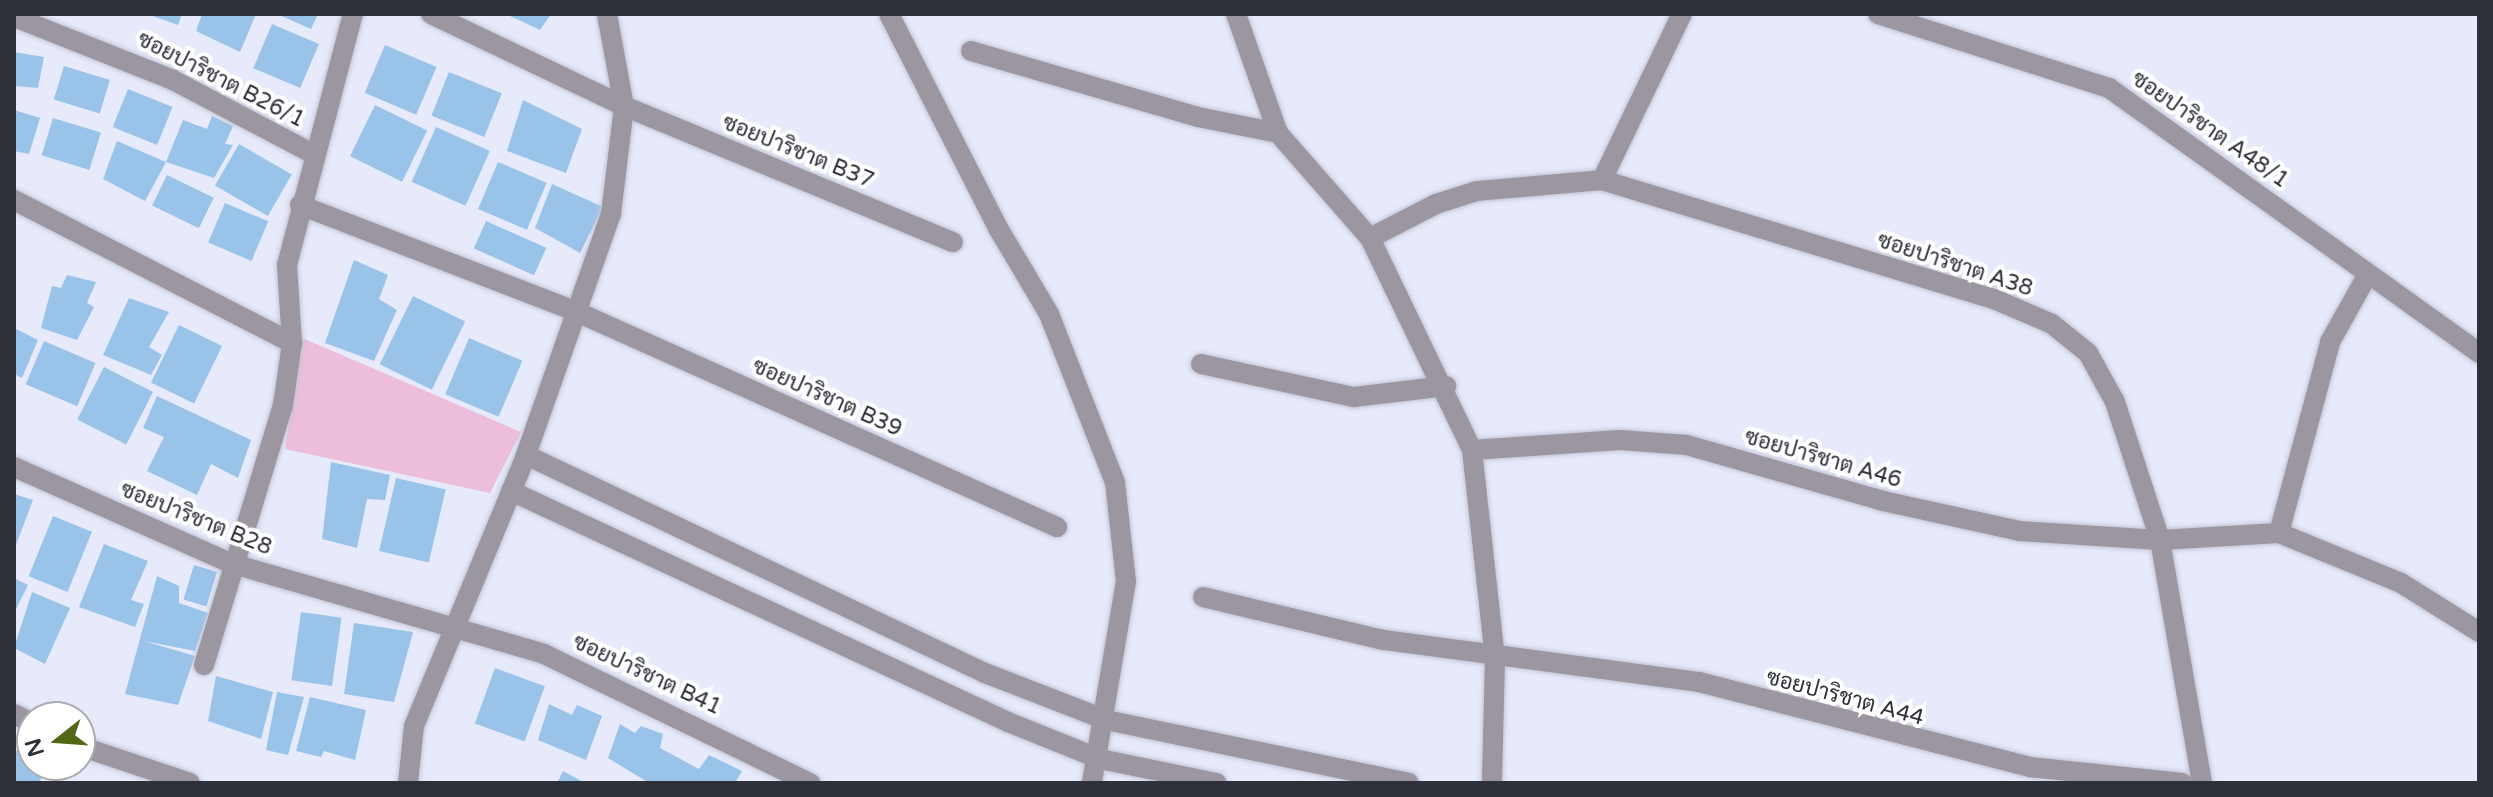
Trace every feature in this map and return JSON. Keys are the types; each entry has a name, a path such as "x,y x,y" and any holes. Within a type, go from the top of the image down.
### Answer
{"street":[{"path":"204,665 233,564 271,451 292,343 287,265 300,205 353,14"},
{"name":"ซอยปาริชาต B37","path":"431,14 624,106 953,242"},
{"path":"408,783 414,726 459,625 526,455 611,214 624,106 607,14"},
{"path":"889,14 998,228 1049,314 1115,482 1126,581 1100,759 1092,783"},
{"path":"1236,14 1278,133 1370,238 1446,386 1472,450 1495,658 1492,783"},
{"path":"1602,180 1682,14"},
{"name":"ซอยปาริชาต A48/1","path":"1878,14 2109,88 2479,353"},
{"name":"ซอยปาริชาต B26/1","path":"14,17 135,62 315,155"},
{"path":"971,51 1198,117 1278,133"},
{"name":"ซอยปาริชาต A38","path":"1370,238 1436,204 1477,191 1602,180 1994,299 2052,324 2088,353 2115,402 2160,540 2202,783"},
{"path":"14,200 292,343"},
{"name":"ซอยปาริชาต B39","path":"300,205 577,312 1057,527"},
{"path":"2368,274 2330,342 2279,533 2401,583 2479,632"},
{"path":"1201,364 1354,397 1446,386"},
{"name":"ซอยปาริชาต A46","path":"1472,450 1620,440 1687,445 1883,501 2019,531 2160,540 2279,533"},
{"path":"526,455 985,673 1106,720 1409,783"},
{"name":"ซอยปาริชาต B28","path":"14,467 233,564 459,625"},
{"path":"511,491 1100,759 1217,783"},
{"name":"ซอยปาริชาต A44","path":"1203,597 1328,630 1495,658 1636,670 1932,747 2030,767 2182,783"},
{"name":"ซอยปาริชาต B41","path":"459,625 544,654 810,783"},
{"path":"96,751 190,783"}],"shaded area":[{"path":"300,337 521,432 490,493 285,449"}],"building":[{"path":"147,14 182,14 178,25"},
{"path":"202,14 256,14 240,52 196,31"},
{"path":"277,14 318,14 311,29"},
{"path":"506,14 551,14 540,30"},
{"path":"272,24 319,44 300,88 253,68"},
{"path":"385,45 437,67 416,115 365,93"},
{"path":"14,52 44,57 38,88 14,86"},
{"path":"64,66 110,80 100,114 54,99"},
{"path":"449,72 502,93 484,137 431,116"},
{"path":"128,89 173,107 157,145 113,127"},
{"path":"523,100 582,129 566,173 507,151"},
{"path":"375,105 427,130 402,182 350,156"},
{"path":"14,110 40,118 29,154 14,151"},
{"path":"212,116 233,126 225,144 233,145 214,178 166,162 183,120 207,129"},
{"path":"53,118 101,133 89,170 42,155"},
{"path":"436,127 490,151 465,206 412,182"},
{"path":"117,141 166,162 145,201 103,179"},
{"path":"239,144 292,174 268,216 215,186"},
{"path":"498,162 547,183 527,230 478,209"},
{"path":"167,175 214,198 199,228 152,206"},
{"path":"552,184 603,207 580,253 535,228"},
{"path":"225,203 268,221 251,261 208,243"},
{"path":"486,221 546,248 534,275 474,248"},
{"path":"354,260 388,275 379,299 397,310 374,361 325,343"},
{"path":"67,275 96,282 87,303 94,307 77,340 41,328 52,286 61,288"},
{"path":"413,296 465,321 432,390 380,364"},
{"path":"129,298 169,312 149,347 162,355 151,375 103,355"},
{"path":"179,325 222,346 194,404 151,383"},
{"path":"14,328 38,340 22,378 14,374"},
{"path":"469,338 522,361 499,417 445,394"},
{"path":"44,341 96,363 77,406 26,384"},
{"path":"104,367 153,392 126,445 77,420"},
{"path":"157,396 251,440 238,478 211,464 197,495 147,471 164,437 143,428"},
{"path":"331,462 390,475 385,500 367,499 357,548 322,539"},
{"path":"396,478 446,489 429,563 379,551"},
{"path":"14,494 33,500 14,550"},
{"path":"53,516 92,532 68,592 29,576"},
{"path":"104,544 148,561 131,600 144,604 135,627 79,607"},
{"path":"194,565 217,572 206,606 183,599"},
{"path":"157,576 179,586 179,603 208,613 195,651 144,641 195,656 178,705 125,694"},
{"path":"14,578 28,585 14,613"},
{"path":"32,592 70,608 45,664 14,648"},
{"path":"301,612 342,618 332,686 291,680"},
{"path":"354,623 413,632 394,702 344,694"},
{"path":"495,668 545,686 525,742 475,723"},
{"path":"216,676 273,692 261,739 208,721"},
{"path":"277,692 304,697 288,755 266,750"},
{"path":"310,697 366,710 355,760 324,751 321,757 296,751"},
{"path":"549,704 572,715 577,705 602,716 586,760 538,740"},
{"path":"620,724 635,733 641,726 663,734 660,748 699,769 709,755 742,771 735,783 649,783 608,758"},
{"path":"16,752 16,781 39,783 14,783"},
{"path":"563,771 585,783 557,783"}]}
